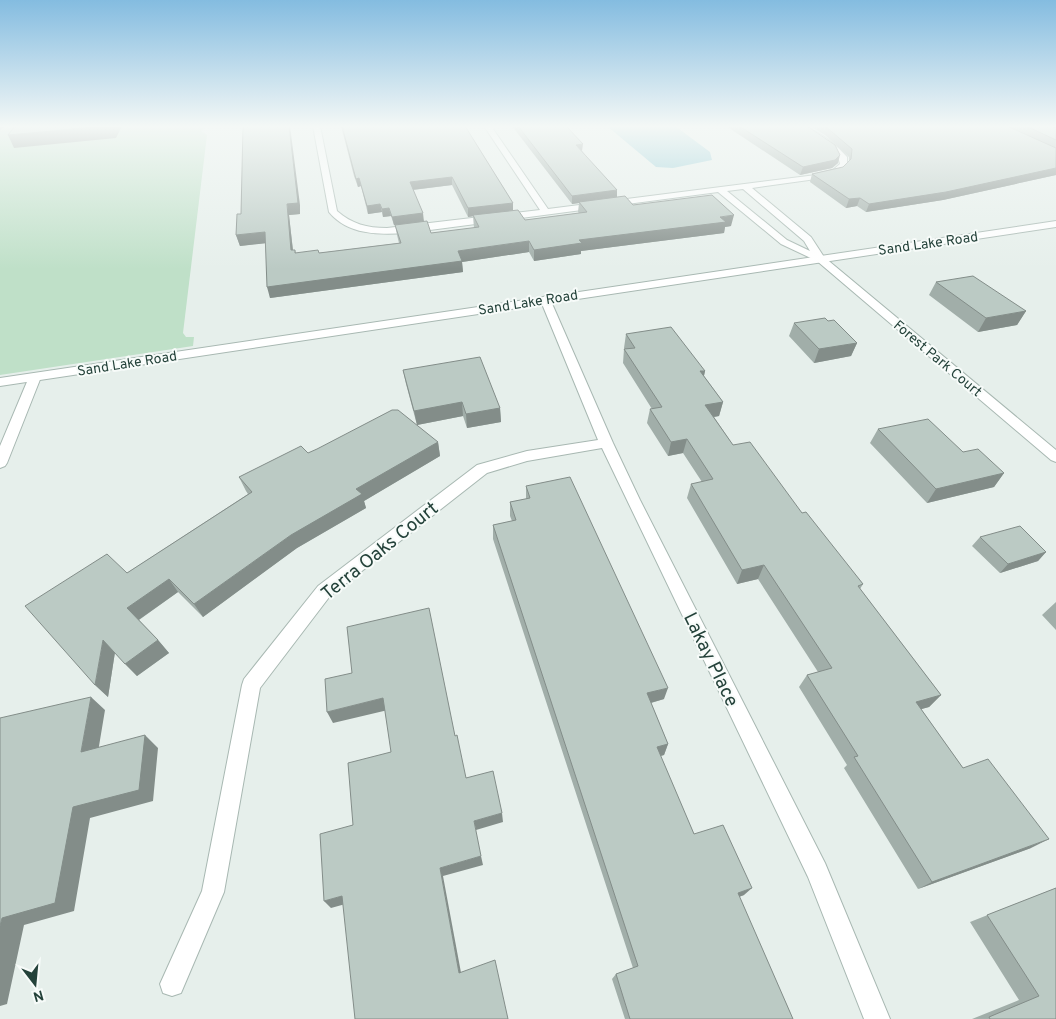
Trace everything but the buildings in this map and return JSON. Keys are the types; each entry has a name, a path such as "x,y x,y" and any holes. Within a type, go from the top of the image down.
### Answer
{"street":[{"path":"325,174 333,212 342,221 357,228 382,232 720,190 830,174"},
{"path":"519,174 546,212"},
{"path":"745,186 808,239 820,259"},
{"path":"720,190 784,242 820,259"},
{"path":"753,216 777,213"},
{"name":"Sand Lake Road","path":"0,382 1056,224"},
{"name":"Forest Park Court","path":"820,259 1056,457"},
{"name":"Lakay Place","path":"545,299 606,443 817,871 877,1019"},
{"path":"0,463 36,377"},
{"name":"Terra Oaks Court","path":"172,984 212,892 251,685 324,591 482,469 527,456 606,443"}],"green space":[{"path":"0,174 202,174 183,333 186,337 194,337 193,346 0,375"}]}
